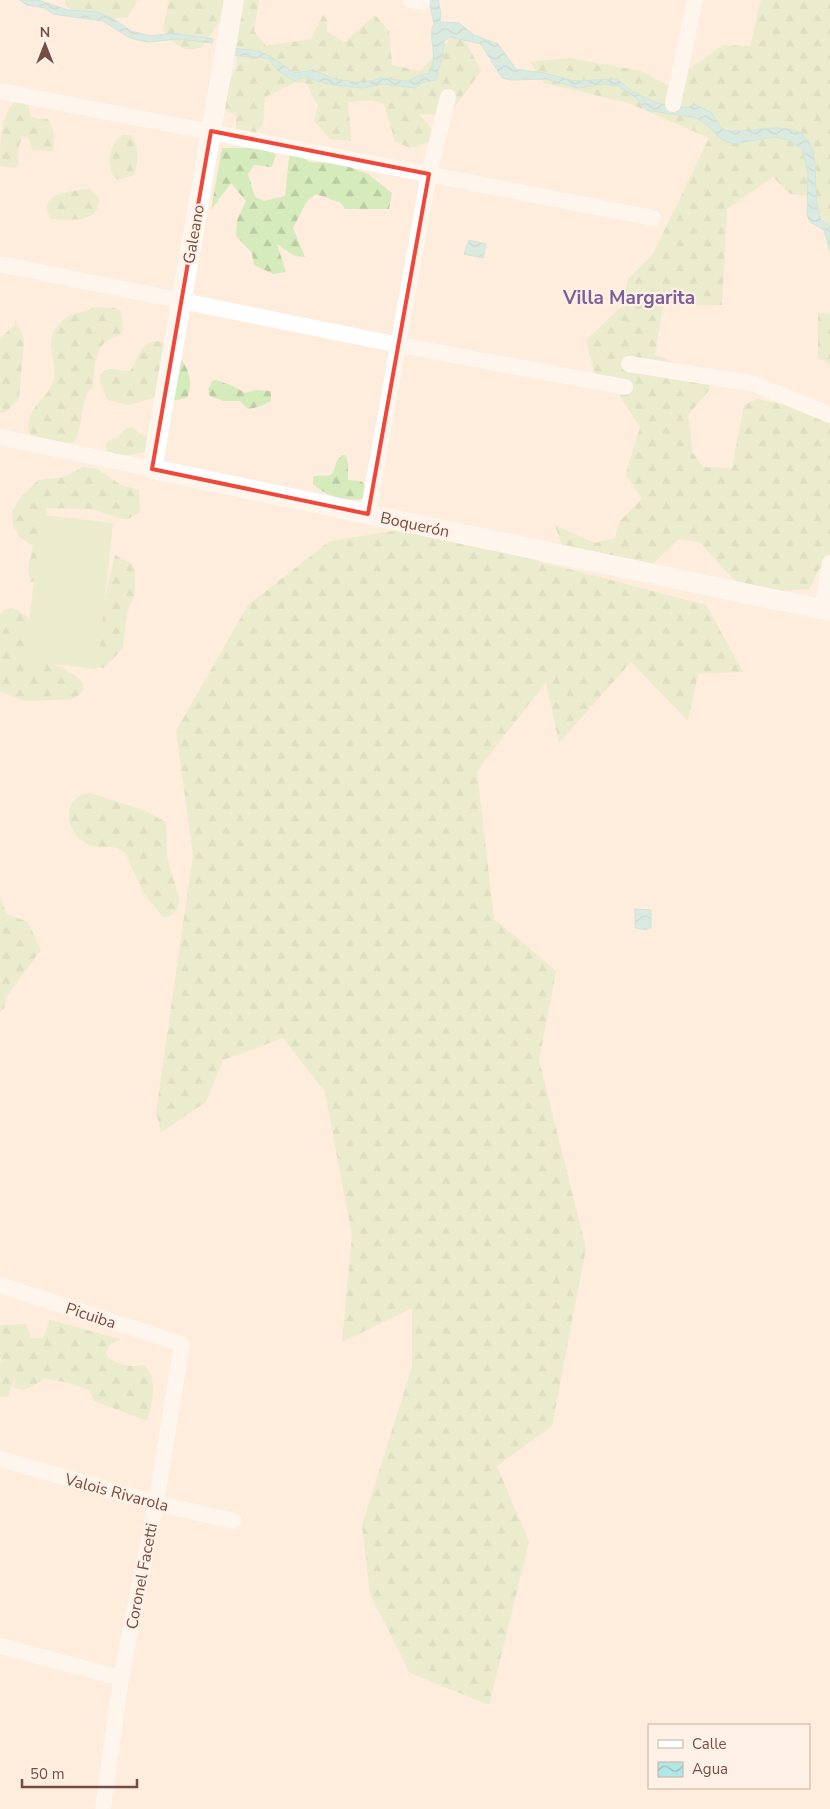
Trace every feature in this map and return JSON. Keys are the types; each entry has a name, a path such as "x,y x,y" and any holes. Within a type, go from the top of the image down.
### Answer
{"street":[{"name":"Galeano","path":"152,469 234,0"},
{"path":"673,104 695,0"},
{"path":"0,91 653,218"},
{"path":"368,514 429,174 448,97"},
{"path":"0,264 399,344 626,387"},
{"path":"629,364 755,384 830,415"},
{"name":"Boquerón","path":"0,437 826,610"},
{"path":"826,610 830,563"},
{"name":"Picuiba","path":"0,1285 182,1344"},
{"name":"Coronel Facetti","path":"103,1809 121,1678 156,1504 182,1344"},
{"name":"Valois Rivarola","path":"0,1459 156,1504 234,1521"},
{"path":"0,1646 121,1678"}],"highlighted area":[{"path":"211,131 429,174 368,514 152,469"}],"green space":[{"path":"65,0 138,0 127,17 102,19 78,14 65,4"},
{"path":"169,0 231,0 225,14 202,47 189,49 175,43 163,29"},
{"path":"242,0 259,0 254,31 266,46 311,39 323,15 327,18 327,31 344,43 375,15 389,31 392,65 420,71 453,36 466,42 481,71 451,112 442,115 419,114 431,128 430,142 409,148 395,141 384,104 372,100 348,102 351,141 330,139 314,121 318,106 306,83 294,83 265,97 263,124 249,141 236,138 236,115 219,108 237,64 236,18"},
{"path":"761,0 830,0 830,229 809,196 790,194 773,177 727,209 722,305 663,306 655,355 711,377 709,390 688,415 693,453 703,467 732,468 744,405 757,399 830,414 830,566 819,569 809,589 778,591 739,585 699,542 679,539 653,564 563,549 555,525 595,543 615,538 620,521 642,499 626,474 640,427 615,389 596,379 586,340 622,306 628,279 653,254 709,138 628,103 544,83 530,62 570,58 641,71 680,92 683,73 723,45 750,46"},
{"path":"15,102 28,103 30,115 35,119 48,119 52,126 54,138 52,151 32,150 29,138 22,136 18,151 19,164 15,168 0,166 4,123 6,115"},
{"path":"123,135 131,135 134,139 137,149 137,160 134,175 118,180 111,171 110,153 118,138"},
{"path":"222,148 257,148 276,154 272,167 254,165 248,174 255,197 264,201 285,196 290,149 309,162 338,163 368,174 392,193 389,209 345,209 341,203 316,194 307,201 293,228 305,257 295,256 277,244 286,272 273,274 254,265 252,253 236,236 237,220 246,201 231,183 211,210"},
{"path":"90,189 99,198 98,207 94,213 82,219 51,219 47,211 51,199 63,193"},
{"path":"94,307 115,308 121,311 123,331 103,344 99,349 94,369 93,387 85,400 78,433 74,440 68,447 37,441 28,431 29,421 32,413 52,385 54,369 51,349 52,336 64,319"},
{"path":"818,313 830,314 830,364 818,358"},
{"path":"15,319 24,339 19,399 6,412 0,413 0,338 15,325"},
{"path":"159,341 180,357 185,365 190,381 187,398 161,403 154,398 128,405 108,400 100,382 100,375 110,369 130,371 144,347 152,342"},
{"path":"216,380 245,393 256,390 271,391 271,401 248,409 239,401 223,401 210,396 208,390 212,381"},
{"path":"132,427 140,434 149,436 151,451 118,457 107,453 106,446 108,441 118,437 126,428"},
{"path":"342,455 345,455 348,463 348,480 361,481 366,486 363,499 336,497 324,492 313,484 313,477 328,476 333,473 337,460"},
{"path":"83,467 97,469 121,485 139,490 140,512 128,519 122,519 91,509 46,508 45,571 36,581 30,582 28,568 33,546 20,537 13,526 12,512 20,498 38,480 65,477"},
{"path":"41,515 113,523 97,669 25,661"},
{"path":"412,528 706,605 743,672 698,674 688,721 631,662 559,743 546,682 477,771 494,919 556,971 539,1060 586,1248 552,1426 497,1466 529,1542 489,1705 410,1673 370,1594 362,1525 412,1367 412,1308 342,1342 352,1236 325,1092 283,1038 223,1060 206,1102 161,1132 156,1112 193,855 176,731 248,605 330,541"},
{"path":"115,555 132,564 135,570 135,593 127,613 123,648 104,668 98,667 95,641"},
{"path":"11,608 26,616 36,629 48,662 70,672 82,682 84,687 81,693 72,699 26,701 0,692 0,615 3,611"},
{"path":"90,793 143,810 166,822 167,857 180,901 172,915 163,917 143,892 126,854 115,847 98,847 87,844 73,830 69,818 71,805 79,796"},
{"path":"0,897 6,914 28,922 41,950 6,997 4,1009 0,1011"},
{"path":"50,1320 120,1339 110,1345 105,1354 123,1365 144,1365 149,1371 152,1378 153,1392 147,1421 94,1401 89,1390 69,1383 43,1378 40,1382 24,1390 14,1388 16,1376 8,1396 0,1397 0,1361 3,1362 0,1358 0,1325 26,1324 31,1338 43,1338"}],"water":[{"path":"19,0 38,0 68,10 97,12 112,18 131,31 151,36 172,33 213,39 212,43 179,39 147,42 130,38 103,21 53,14 45,8 27,5"},
{"path":"429,0 438,0 441,13 440,22 459,23 474,35 498,44 516,69 544,73 575,81 618,79 631,91 657,103 685,108 695,105 711,112 723,130 740,131 781,128 801,134 809,142 813,152 817,204 821,218 830,227 830,251 824,230 810,222 807,215 808,173 802,149 789,140 774,137 733,144 722,140 706,124 696,118 647,110 636,98 618,86 604,84 578,88 547,79 511,80 502,78 481,44 450,37 444,41 443,54 436,80 421,83 415,88 384,84 362,88 327,84 305,77 294,81 277,70 269,59 228,54 230,45 267,55 294,73 314,70 334,79 364,83 381,78 409,81 420,75 430,73 432,67 432,28 434,24"},
{"path":"469,240 486,244 483,258 464,254"},
{"path":"635,909 651,910 651,928 647,928 647,930 635,928"}],"district":[{"name":"Villa Margarita","path":"629,297"}]}
